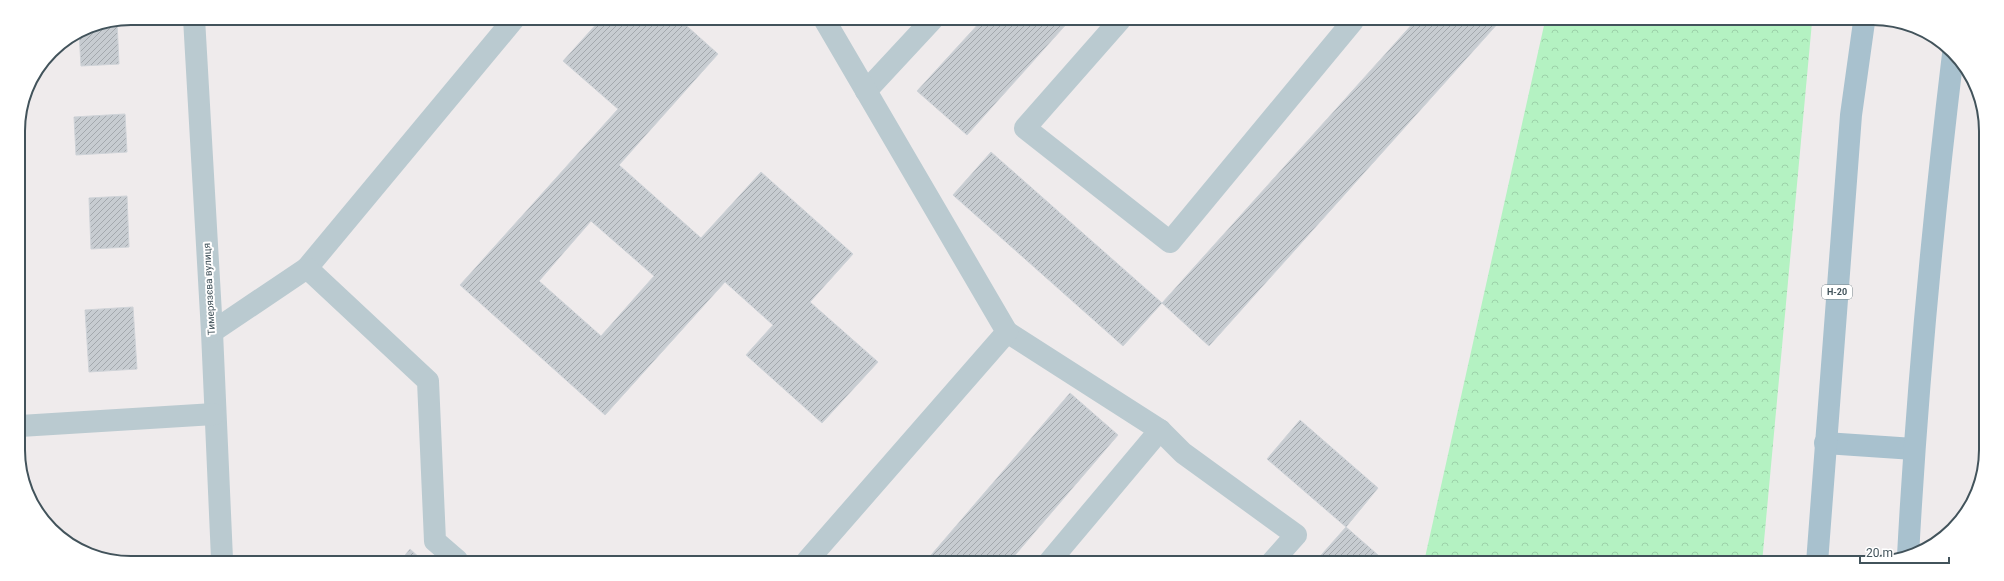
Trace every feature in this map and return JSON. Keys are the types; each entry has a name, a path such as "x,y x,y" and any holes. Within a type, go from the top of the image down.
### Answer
{"main road":[{"name":"Н-20","path":"1817,556 1851,115 1864,25"},
{"path":"1908,550 1914,449 1944,125 1952,60"},
{"path":"1825,443 1914,449"}],"street":[{"name":"Тимерязєва вулиця","path":"194,25 212,332 214,414 222,556"},
{"path":"212,332 307,268 509,25"},
{"path":"827,25 1007,332 1160,430 1183,453 1296,535 1277,556"},
{"path":"866,91 927,25"},
{"path":"1116,25 1025,128 1170,242 1350,25"},
{"path":"307,268 428,381 435,540 453,556"},
{"path":"811,556 1007,332"},
{"path":"25,426 214,414"},
{"path":"1054,556 1160,430"}],"green space":[{"path":"1544,25 1812,25 1763,556 1425,556"}],"building":[{"path":"596,25 686,25 718,54 619,165 701,238 761,172 853,254 810,302 878,362 822,423 746,355 773,325 725,282 605,415 460,285 618,109 563,61","holes":["591,221 654,276 601,336 539,281"]},
{"path":"977,25 1066,25 967,135 917,91"},
{"path":"1411,25 1496,25 1209,346 1162,303"},
{"path":"117,26 119,64 81,66 79,39 91,33"},
{"path":"125,114 127,152 76,155 74,117"},
{"path":"991,152 1162,303 1123,346 953,195"},
{"path":"127,196 129,247 91,249 89,198"},
{"path":"133,307 137,369 89,372 85,310"},
{"path":"1070,393 1118,435 1014,556 930,556"},
{"path":"1300,420 1378,488 1346,527 1267,459"},
{"path":"1346,527 1379,556 1320,556"},
{"path":"410,549 418,556 404,556"}]}
